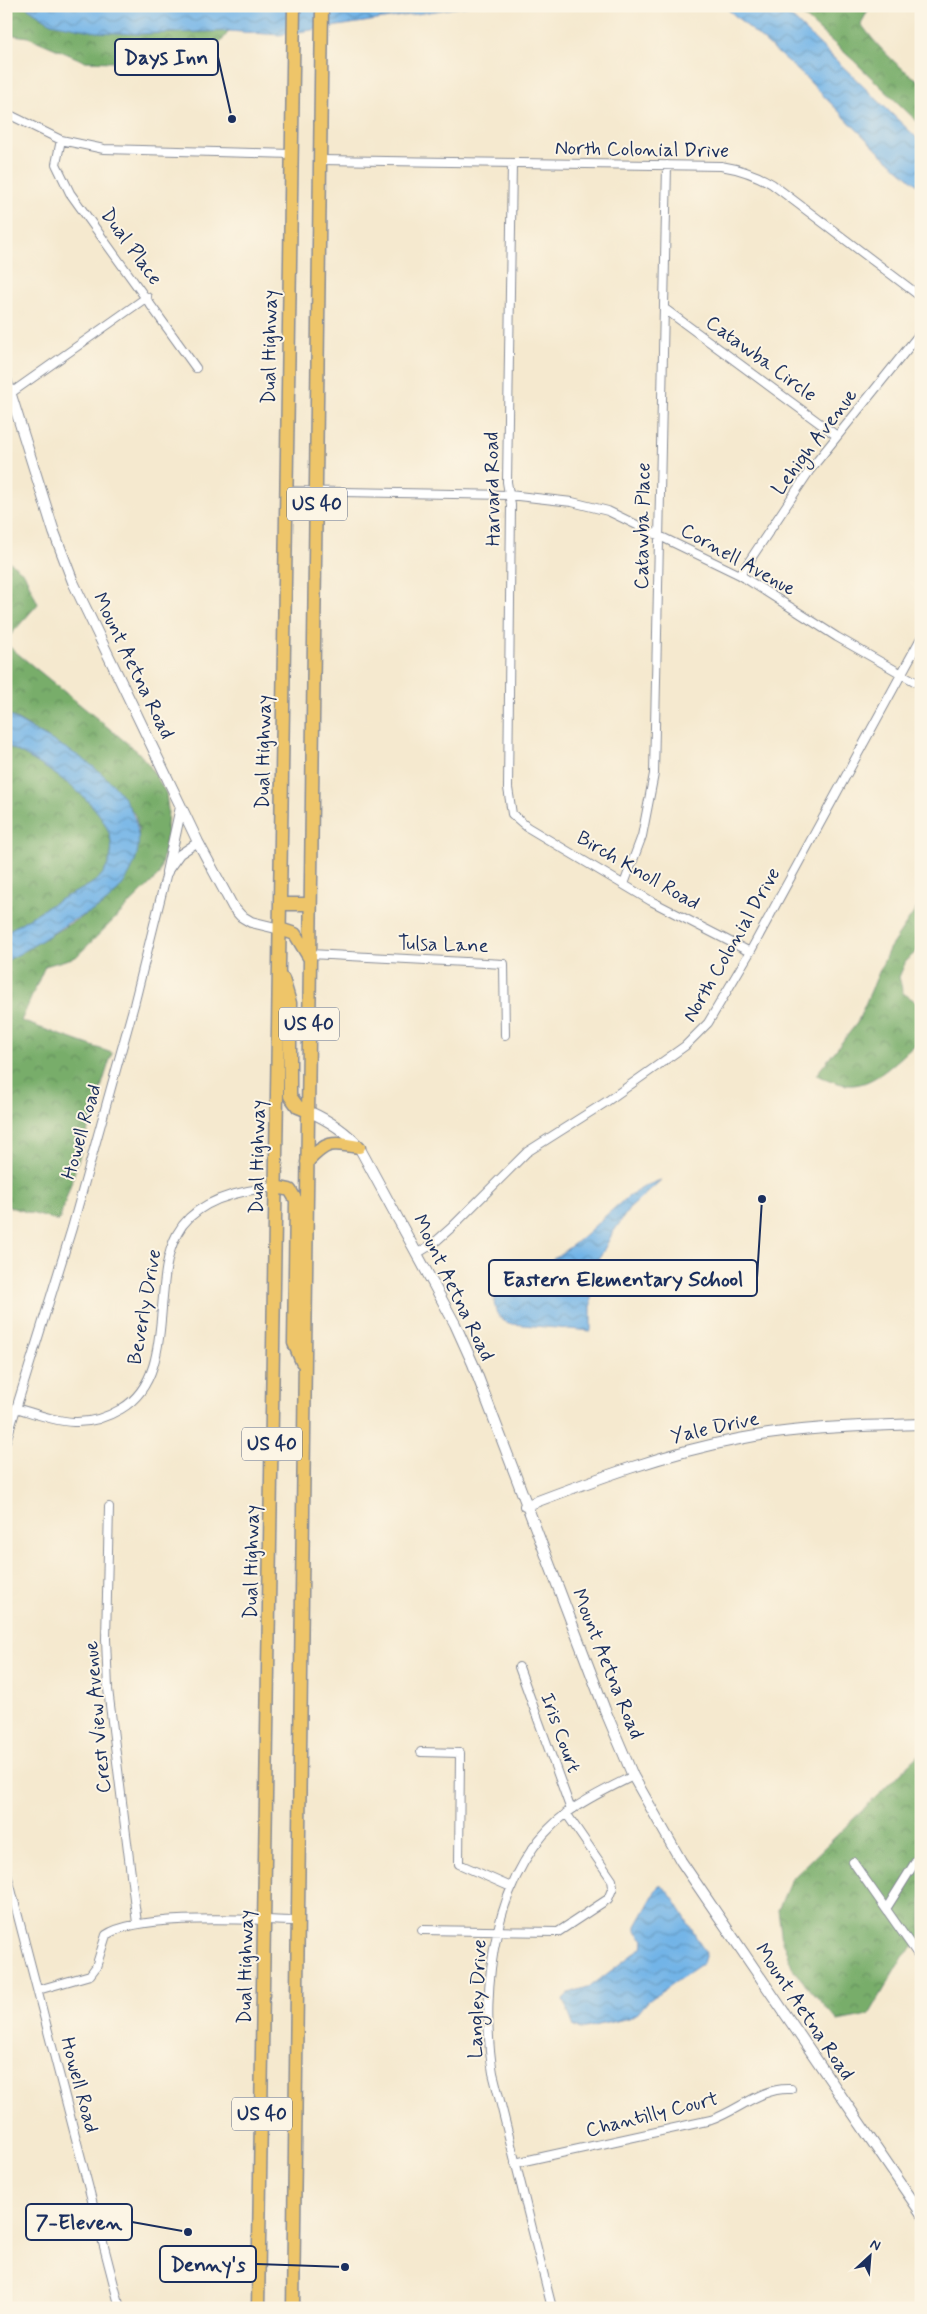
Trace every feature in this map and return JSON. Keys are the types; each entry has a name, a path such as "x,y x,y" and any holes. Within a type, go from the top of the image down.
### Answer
{"main road":[{"name":"Dual Highway","path":"258,2308 266,1921 294,6"},
{"name":"US 40","path":"293,2308 296,1921 317,493 322,6"},
{"path":"280,904 310,904"},
{"path":"280,929 295,934 310,957"},
{"path":"279,968 290,1003 290,1096 298,1107 308,1111"},
{"path":"307,1162 327,1144 334,1143 359,1147"},
{"path":"276,1187 290,1190 296,1200 294,1343 304,1367"}],"street":[{"path":"6,113 60,140 104,149 292,154"},
{"name":"Dual Place","path":"60,140 56,164 70,193 147,297 196,368"},
{"name":"North Colonial Drive","path":"321,160 720,166 755,174 772,184 921,297"},
{"name":"Harvard Road","path":"512,164 508,788 512,814"},
{"name":"Catawba Place","path":"624,884 642,836 654,774 667,165"},
{"path":"11,393 147,297"},
{"name":"Catawba Circle","path":"665,309 837,436"},
{"name":"Lehigh Avenue","path":"740,575 810,470 921,332"},
{"name":"Mount Aetna Road","path":"6,380 54,532 73,582 198,842 233,907 251,922 280,929"},
{"name":"Cornell Avenue","path":"287,491 509,495 588,505 608,511 740,575 837,637 921,685"},
{"name":"North Colonial Drive","path":"418,1253 434,1243 452,1227 527,1152 606,1102 698,1036 708,1023 750,952 921,638"},
{"path":"167,872 181,806"},
{"name":"Birch Knoll Road","path":"512,814 527,827 651,901 750,952"},
{"name":"Howell Road","path":"6,1441 72,1228 112,1086 167,872 180,854 198,842"},
{"name":"Tulsa Lane","path":"310,957 504,964 505,1035"},
{"name":"Mount Aetna Road","path":"308,1111 351,1136 359,1147 456,1324 473,1364 525,1506 633,1776 681,1861 921,2213"},
{"name":"Beverly Drive","path":"16,1408 57,1421 84,1423 112,1414 131,1402 145,1385 152,1369 156,1353 165,1274 177,1234 196,1212 210,1204 251,1189 276,1187"},
{"name":"Yale Drive","path":"525,1506 624,1469 708,1445 769,1434 825,1428 921,1424"},
{"name":"Crest View Avenue","path":"109,1507 106,1639 108,1689 137,1923"},
{"name":"Iris Court","path":"496,1931 558,1932 608,1899 612,1894 612,1880 569,1812 519,1667"},
{"path":"421,1752 460,1753 459,1864 511,1887"},
{"name":"Langley Drive","path":"552,2308 489,2051 492,1969 496,1931 511,1887 537,1844 569,1812 633,1776"},
{"path":"886,1909 921,1853"},
{"path":"853,1862 921,1959"},
{"name":"Howell Road","path":"6,1870 120,2308"},
{"path":"38,1990 90,1975 96,1967 106,1935 122,1927 137,1923 296,1921"},
{"path":"422,1930 496,1931"},
{"name":"Chantilly Court","path":"516,2163 711,2120 728,2114 770,2090 792,2089"}],"green space":[{"path":"6,6 25,6 51,23 138,34 229,31 221,42 172,48 158,57 142,63 84,61 28,37 6,34"},
{"path":"792,6 870,6 861,24 888,56 921,82 921,125 853,60"},
{"path":"6,562 10,562 24,573 38,604 6,640"},
{"path":"6,644 138,752 149,765 166,793 168,810 166,843 159,875 76,957 45,966 21,1021 112,1053 59,1221 6,1206 6,961 99,907 128,876 135,858 139,830 135,815 121,794 81,758 6,713"},
{"path":"6,745 63,780 82,796 98,813 109,832 111,852 104,872 95,881 6,932"},
{"path":"921,902 921,947 906,961 899,977 903,993 921,1005 921,1040 885,1071 864,1083 842,1084 816,1075 857,1023 889,949"},
{"path":"921,1753 921,1938 903,1957 869,2015 838,2021 794,1971 782,1941 778,1910 791,1880"}],"water":[{"path":"25,6 139,8 155,6 468,6 279,35 229,31 138,34 97,32 51,23"},
{"path":"724,6 780,6 921,142 921,188 879,152 803,75"},
{"path":"6,713 91,765 116,788 127,803 134,818 138,834 138,850 133,866 124,882 111,898 96,909 68,923 6,961 6,932 95,881 104,872 111,852 109,832 98,813 82,796 63,780 6,745"},
{"path":"661,1180 629,1209 612,1234 598,1261 591,1299 591,1331 512,1324 498,1316 494,1300 499,1293 574,1244 625,1199 648,1185"},
{"path":"659,1885 662,1885 668,1892 706,1953 703,1963 648,2001 638,2013 629,2018 581,2029 574,2027 563,1999 569,1993 591,1986 642,1947 644,1940 636,1931 636,1926"}],"place":[{"name":"Days Inn","path":"232,119"},
{"name":"Eastern Elementary School","path":"762,1199"},
{"name":"7-Eleven","path":"188,2232"},
{"name":"Denny's","path":"345,2267"}]}
